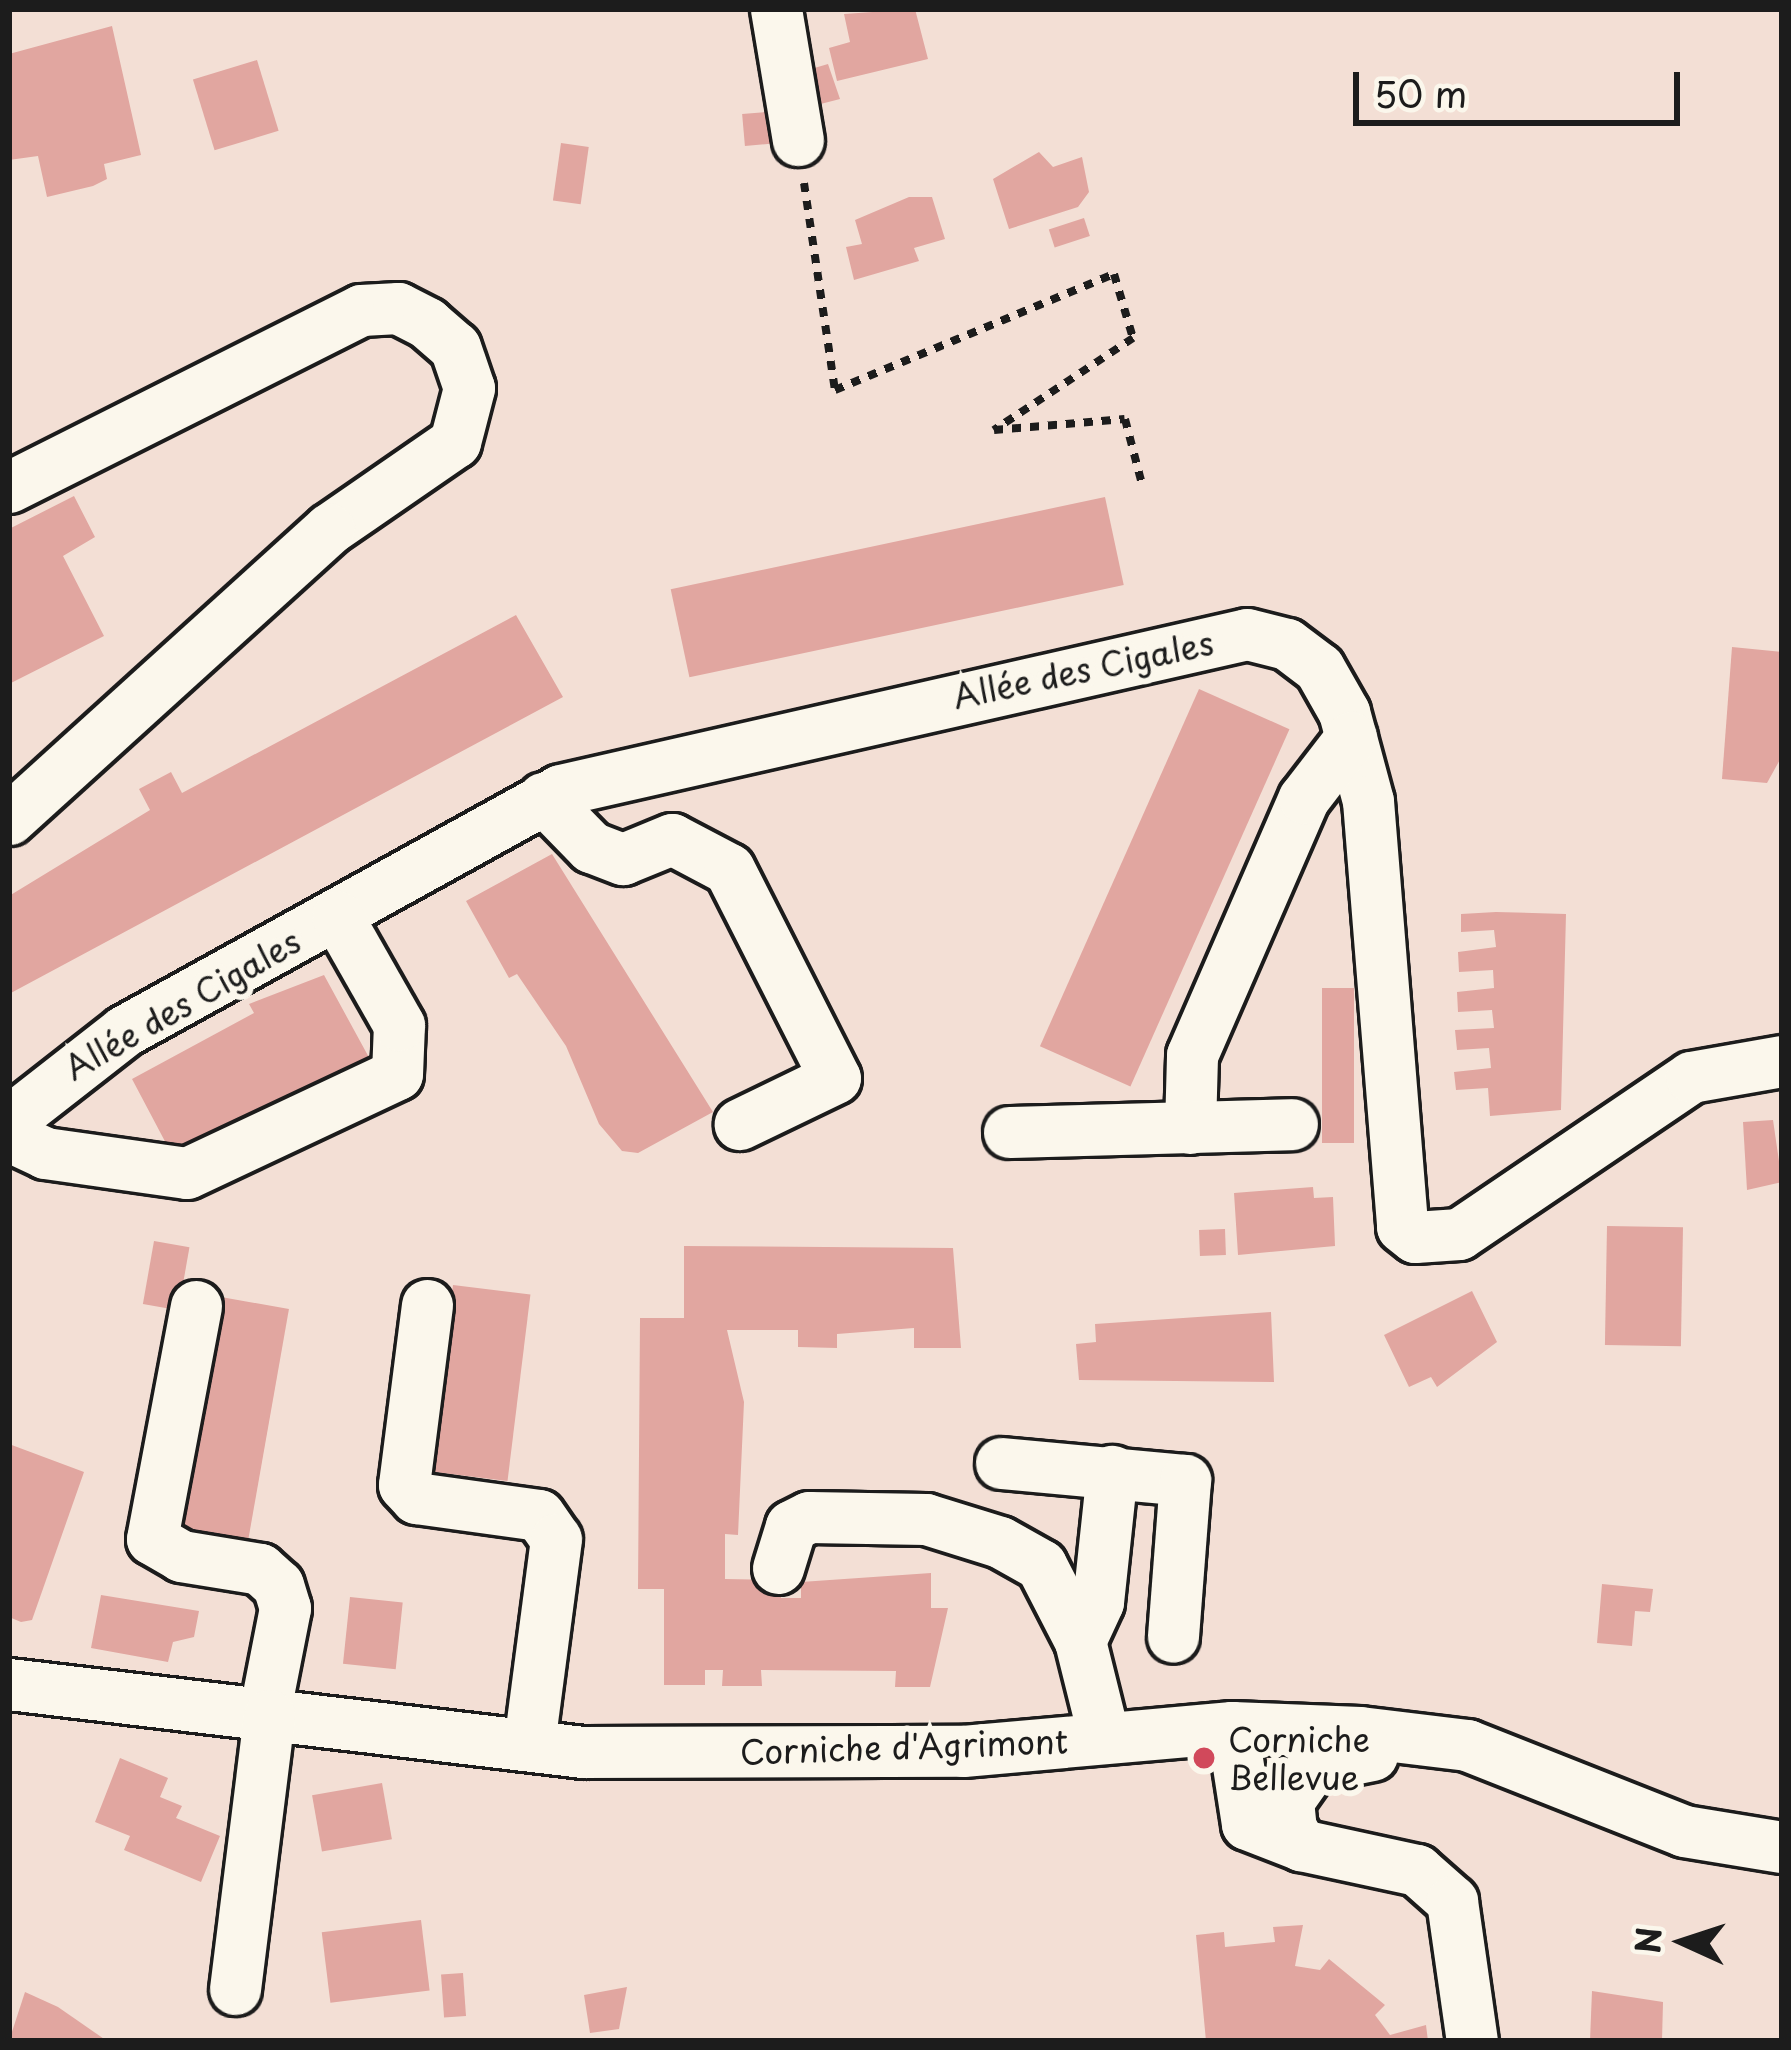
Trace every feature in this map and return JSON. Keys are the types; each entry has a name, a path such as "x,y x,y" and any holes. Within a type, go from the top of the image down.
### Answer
{"street":[{"path":"776,9 798,140"},
{"path":"9,487 361,310 398,308 428,323 455,347 469,388 455,442 329,529 9,819"},
{"name":"Allée des Cigales","path":"9,1120 124,1031 337,916 652,760 1247,634 1287,644 1319,668 1351,737 1383,895 1396,1201 1415,1237 1459,1234 1691,1077 1782,1061"},
{"path":"1190,1128 1192,1055 1304,797 1351,737"},
{"path":"555,810 622,859 672,839 729,869 835,1078 740,1124"},
{"path":"9,1136 45,1153 187,1173 220,1167 397,1074 400,1024 337,916"},
{"path":"1009,1132 1292,1124"},
{"path":"427,1305 404,1485 416,1498 539,1515 556,1539 529,1744"},
{"path":"196,1306 152,1539 181,1556 260,1569 278,1585 285,1608 267,1715 236,1990"},
{"path":"1001,1463 1185,1480 1173,1636"},
{"path":"1080,1641 1098,1602 1112,1471"},
{"path":"778,1568 791,1526 809,1517 926,1519 1041,1565 1080,1641 1104,1737"},
{"name":"Corniche d'Agrimont","path":"9,1684 529,1744 919,1751 1232,1727 1467,1745 1684,1831 1782,1846"},
{"path":"1232,1727 1247,1824 1301,1845 1417,1870 1452,1901 1472,2041"},
{"path":"1301,1845 1288,1801 1312,1767 1467,1745"}],"path":[{"path":"798,140 836,390 1114,274 1132,338 994,430 1126,419 1143,488"}],"building":[{"path":"915,9 928,59 837,81 829,48 850,42 844,14"},
{"path":"112,26 141,155 104,164 107,179 93,186 47,197 38,156 9,160 9,54"},
{"path":"257,60 279,131 215,150 193,80"},
{"path":"828,64 840,99 805,108 811,69"},
{"path":"777,111 780,143 745,146 742,114"},
{"path":"561,143 589,147 581,204 553,200"},
{"path":"1039,152 1053,167 1082,157 1089,192 1078,207 1009,229 993,179"},
{"path":"909,197 932,197 945,239 914,248 919,261 854,280 846,247 862,244 855,220"},
{"path":"1084,218 1090,236 1055,248 1049,229"},
{"path":"74,496 95,537 63,556 104,636 9,684 9,529"},
{"path":"1105,497 1124,585 689,677 671,589"},
{"path":"516,615 563,697 9,994 9,896 150,810 139,789 171,772 182,793"},
{"path":"1732,647 1782,652 1782,756 1767,783 1722,779"},
{"path":"1199,689 1289,729 1130,1086 1040,1046"},
{"path":"552,854 713,1112 638,1153 622,1151 599,1124 566,1046 517,974 509,978 466,901"},
{"path":"1461,914 1566,914 1561,1110 1490,1116 1488,1088 1456,1090 1454,1072 1491,1068 1489,1048 1457,1050 1455,1030 1494,1028 1492,1010 1458,1012 1457,992 1494,988 1493,970 1459,972 1458,952 1496,947 1494,930 1461,932"},
{"path":"324,975 372,1063 178,1166 132,1079 254,1013 249,1004"},
{"path":"1322,988 1354,988 1354,1143 1322,1143"},
{"path":"1773,1120 1782,1182 1747,1190 1743,1122"},
{"path":"1313,1187 1314,1198 1333,1197 1335,1246 1238,1255 1234,1193"},
{"path":"1607,1226 1683,1227 1681,1346 1605,1345"},
{"path":"1225,1229 1226,1255 1200,1256 1199,1230"},
{"path":"154,1241 189,1247 178,1310 143,1304"},
{"path":"684,1246 953,1248 961,1348 914,1348 914,1328 837,1334 837,1348 798,1347 798,1330 727,1330 744,1402 738,1535 725,1534 725,1579 782,1580 781,1598 801,1598 801,1582 931,1573 931,1608 948,1608 930,1687 895,1687 896,1671 761,1670 762,1686 722,1686 723,1670 705,1670 705,1685 664,1685 664,1589 638,1589 640,1318 684,1318"},
{"path":"453,1285 530,1295 508,1481 430,1472"},
{"path":"1472,1291 1497,1342 1437,1387 1431,1377 1409,1387 1384,1335"},
{"path":"221,1297 289,1309 247,1548 179,1536"},
{"path":"1271,1312 1274,1382 1079,1380 1076,1344 1096,1342 1095,1324"},
{"path":"9,1444 84,1472 32,1620 21,1622 9,1617"},
{"path":"1602,1584 1653,1589 1650,1612 1635,1611 1632,1646 1597,1643"},
{"path":"101,1595 199,1611 194,1637 173,1642 168,1662 91,1648"},
{"path":"350,1597 403,1603 396,1669 343,1664"},
{"path":"120,1758 168,1778 160,1797 182,1806 176,1818 220,1836 201,1882 124,1850 130,1836 95,1822"},
{"path":"382,1783 392,1839 322,1851 312,1795"},
{"path":"421,1920 430,1990 330,2003 322,1932"},
{"path":"1303,1925 1295,1966 1320,1970 1329,1959 1385,2005 1375,2015 1390,2035 1426,2025 1428,2041 1206,2041 1196,1935 1224,1932 1225,1947 1275,1942 1273,1927"},
{"path":"463,1973 466,2016 444,2017 441,1975"},
{"path":"627,1987 619,2029 590,2033 584,1995"},
{"path":"1592,1991 1663,2002 1662,2041 1590,2041"},
{"path":"25,1992 58,2007 107,2041 9,2041"}],"place":[{"name":"Corniche Bellevue","path":"1204,1758"}]}
